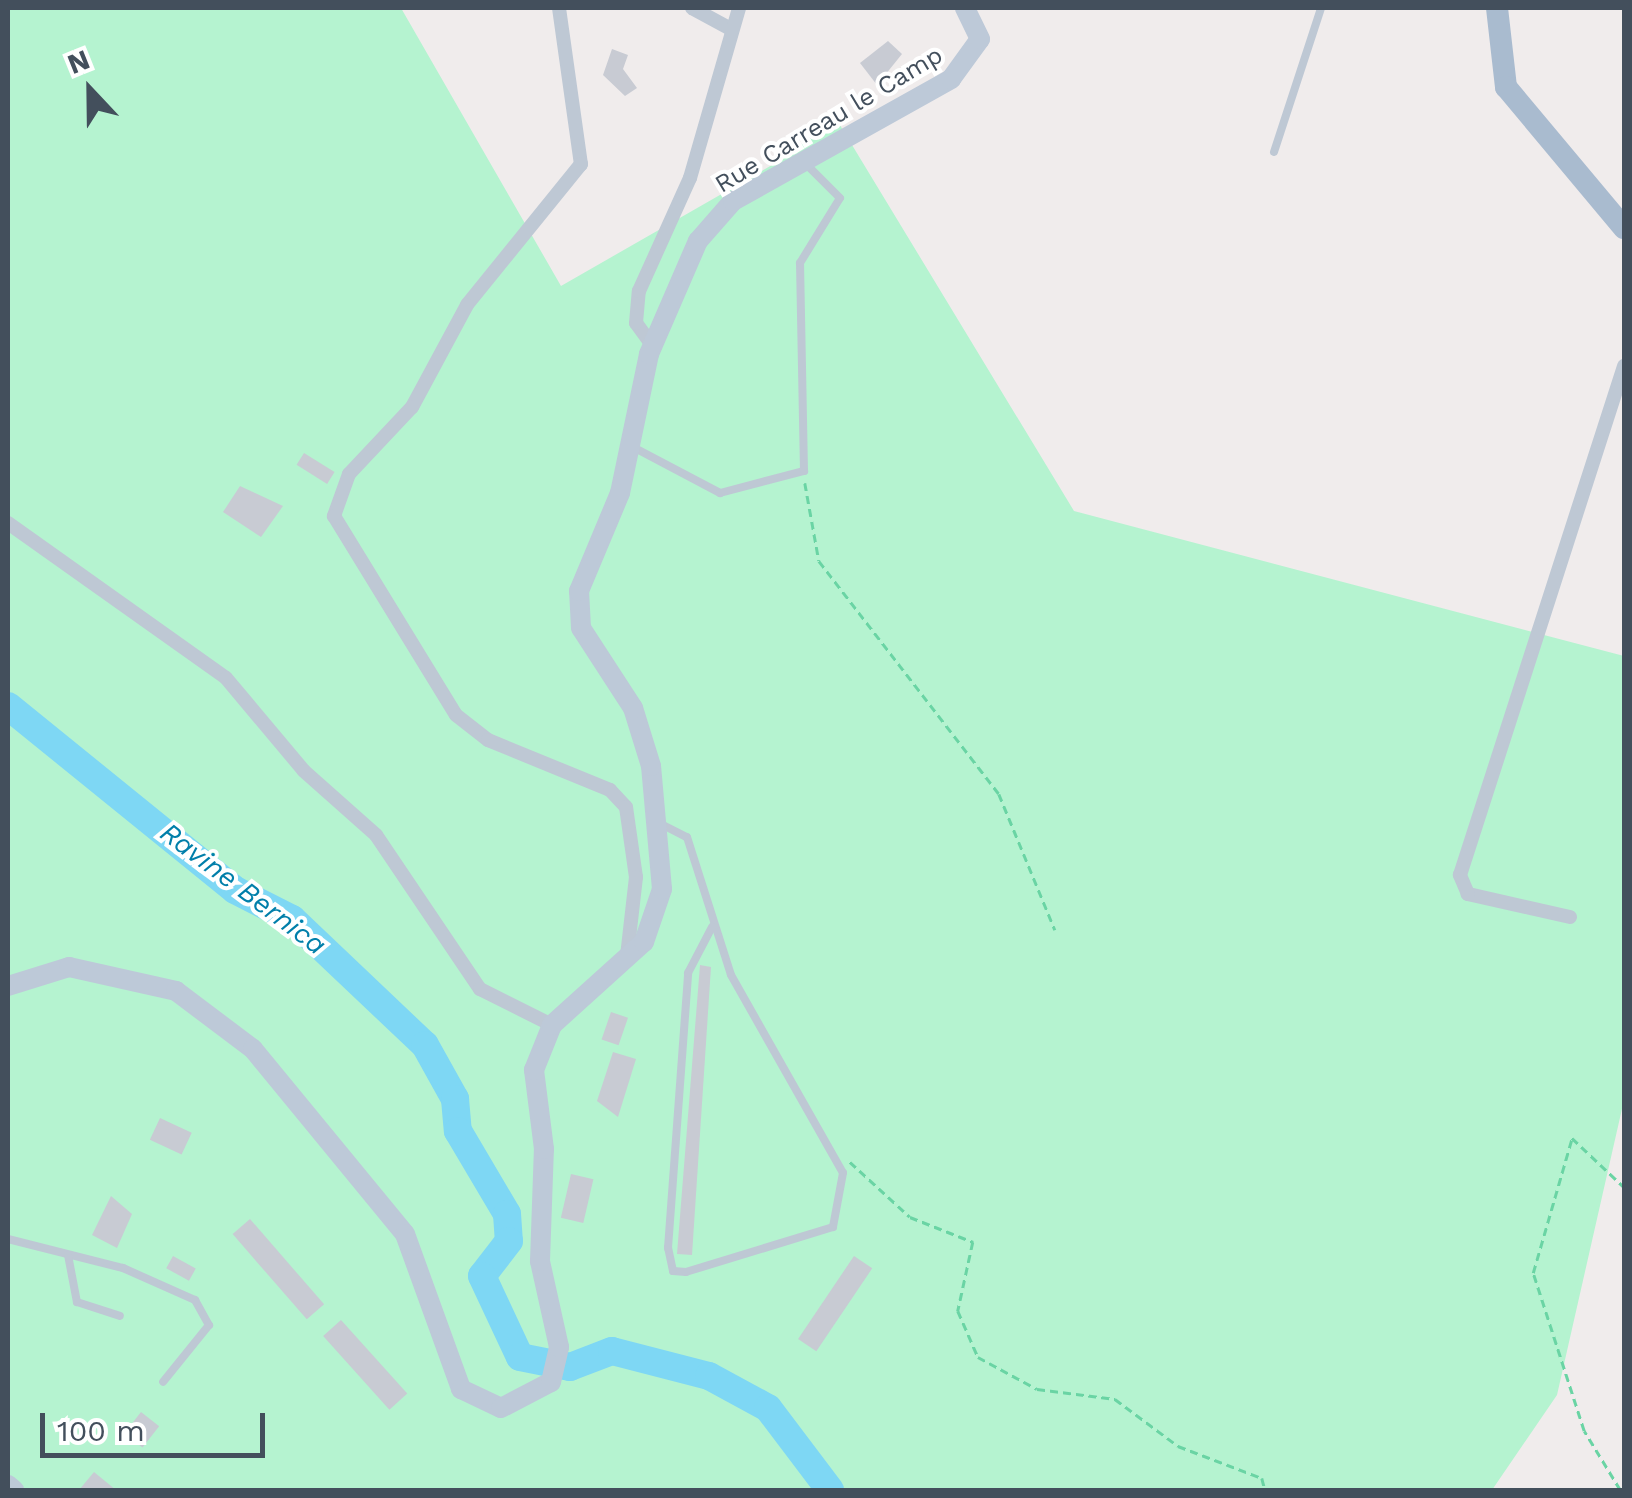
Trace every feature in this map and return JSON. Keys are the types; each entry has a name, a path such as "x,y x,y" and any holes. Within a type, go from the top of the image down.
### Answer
{"main road":[{"name":"Rue Carreau le Camp","path":"8,986 69,968 116,971 176,991 253,1049 404,1234 448,1366 478,1401 501,1408 551,1382 559,1347 546,1284 534,1070 552,1025 627,957 656,921 656,822 633,708 581,628 578,592 631,446 652,345 698,241 733,201 971,61 980,38 965,8"},
{"path":"1497,8 1506,87 1624,228"},
{"path":"8,1484 14,1490"}],"street":[{"path":"559,8 581,164 479,289 412,407 349,474 334,516 456,715 488,740 610,790 626,808 636,878 627,957"},
{"path":"692,8 729,28"},
{"path":"652,345 636,323 638,291 690,178 729,28 739,8"},
{"path":"1570,917 1468,894 1460,875 1624,366"},
{"path":"8,523 226,678 304,771 376,835 480,989 552,1025"}],"lane":[{"path":"1274,152 1321,8"},
{"path":"631,446 720,493 804,472 800,263 840,198 803,162"},
{"path":"656,822 687,837 712,927 768,1052 836,1156 843,1190 833,1227 686,1272 668,1262 688,973 712,927"},
{"path":"8,1239 161,1280 208,1316 206,1332 163,1382"},
{"path":"68,1254 78,1302 120,1316"}],"path":[{"path":"804,472 819,561 999,794 1055,930"},
{"path":"1620,1490 1584,1431 1532,1273 1572,1138 1624,1188"},
{"path":"836,1156 910,1217 973,1242 958,1311 978,1358 1037,1390 1115,1399 1178,1446 1262,1478 1266,1490"}],"green space":[{"path":"8,8 401,8 561,286 793,153 832,112 1074,511 1624,656 1624,1100 1557,1395 1492,1490 8,1490"}],"building":[{"path":"888,41 902,54 877,85 860,63"},
{"path":"612,49 628,55 623,69 637,88 625,96 603,75"},
{"path":"304,453 335,472 327,484 297,465"},
{"path":"240,486 283,506 261,537 223,512"},
{"path":"700,965 711,967 692,1255 677,1254"},
{"path":"611,1012 628,1018 619,1045 602,1039"},
{"path":"613,1052 636,1059 618,1117 597,1101"},
{"path":"160,1118 192,1133 182,1155 150,1140"},
{"path":"571,1174 593,1179 583,1223 561,1218"},
{"path":"111,1196 132,1214 117,1248 92,1235"},
{"path":"250,1219 324,1304 307,1319 233,1234"},
{"path":"173,1256 196,1269 189,1281 166,1268"},
{"path":"854,1256 872,1268 816,1351 798,1339"},
{"path":"341,1320 407,1394 389,1410 323,1336"},
{"path":"141,1412 159,1426 143,1447 124,1433"},
{"path":"94,1472 116,1490 79,1490"}],"waterway":[{"name":"Ravine Bernica","path":"8,706 235,890 292,919 425,1045 455,1099 458,1131 507,1214 509,1241 482,1276 520,1357 570,1367 612,1351 709,1376 768,1408 830,1490"}]}
